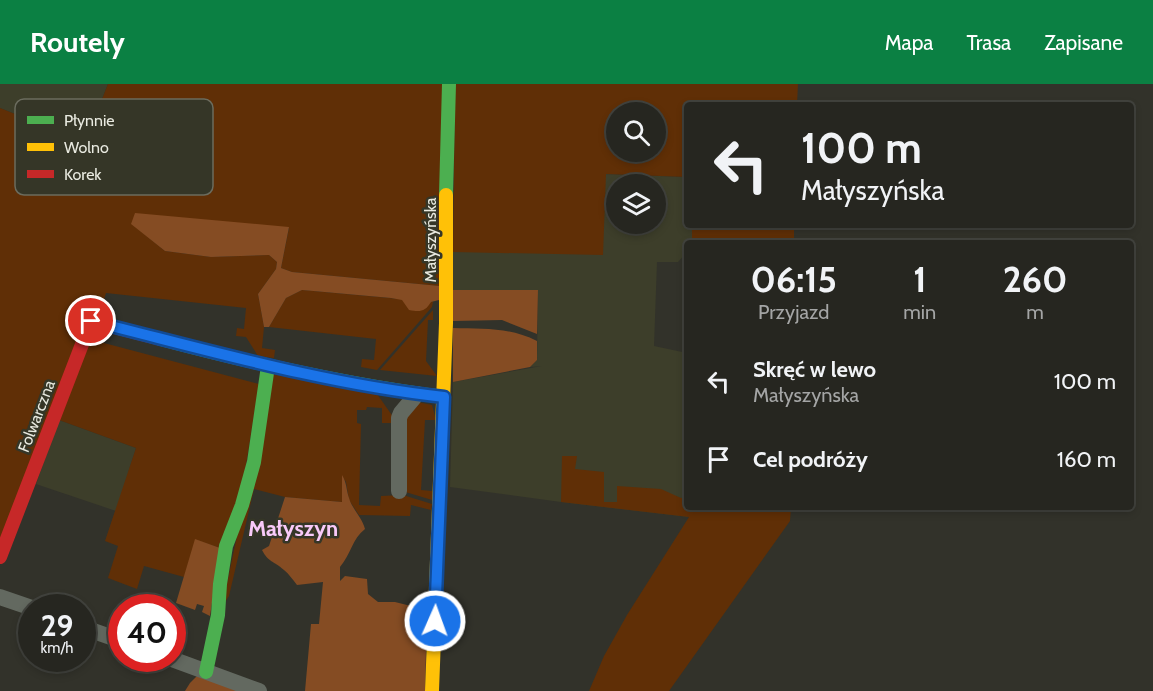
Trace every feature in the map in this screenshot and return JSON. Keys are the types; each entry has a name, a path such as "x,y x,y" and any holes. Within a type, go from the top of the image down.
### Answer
{"street":[{"name":"Małyszyńska","path":"432,691 444,397 449,84"},
{"name":"Folwarczna","path":"0,557 91,321 268,366"},
{"path":"206,672 218,615 226,546 242,505 254,462 268,366 393,392 444,397"},
{"path":"399,491 399,418 417,394"},
{"path":"0,597 18,603"},
{"path":"186,664 259,691"}],"shaded area":[{"path":"0,84 108,84 102,99 15,99 15,114 0,108"},
{"path":"108,84 444,84 440,286 292,272 281,268 289,228 132,224 165,251 211,257 269,255 277,262 276,269 258,294 264,327 262,348 275,350 274,358 258,356 246,337 236,336 237,328 244,329 246,308 106,293 99,315 0,540 0,108 15,114 15,195 213,195 213,99 102,99"},
{"path":"455,84 798,84 797,102 684,102 684,177 666,176 666,174 606,174 603,255 453,252"},
{"path":"605,174 606,234 666,234 666,176 684,177 684,228 692,228 692,240 684,240 684,255 678,262 657,262 654,346 684,352 684,510 696,510 732,522 450,487 453,382 542,366 530,367 537,360 538,290 453,290 453,252 460,251"},
{"path":"135,213 289,227 281,268 292,272 440,286 439,300 431,302 422,311 416,311 409,310 402,300 302,290 286,298 269,327 264,327 258,294 276,269 277,262 269,255 211,257 165,251 131,224"},
{"path":"692,228 794,228 794,240 692,240"},
{"path":"302,290 433,302 432,307 377,370 361,367 362,359 374,360 376,339 269,327 286,298"},
{"path":"453,290 538,290 537,334 502,320 453,321"},
{"path":"433,310 433,320 428,320 426,361 437,376 380,370"},
{"path":"453,328 496,330 527,336 537,341 537,360 530,367 453,382"},
{"path":"89,339 259,384 243,484 220,548 196,540 184,577 144,566 137,589 108,578 118,546 105,541 136,448 59,420"},
{"path":"272,370 375,391 396,423 382,423 382,408 367,407 366,410 357,410 357,423 361,424 359,505 380,506 381,496 403,495 432,504 431,510 411,505 410,516 359,515 349,500 346,482 342,476 342,502 285,497 254,489 229,596 222,607"},
{"path":"417,402 432,405 436,420 425,420 421,490 432,491 432,500 402,491 403,417"},
{"path":"59,420 136,448 116,511 36,484"},
{"path":"562,456 577,456 575,469 604,472 604,502 617,502 617,486 661,489 684,498 684,510 791,510 790,521 669,691 589,691 604,656 627,615 689,517 561,502"},
{"path":"342,475 350,502 365,529 357,537 340,567 340,581 345,576 367,579 368,594 378,602 395,602 427,610 425,691 305,691 311,624 319,624 323,582 297,585 262,550 269,546 285,497 342,502"},
{"path":"195,539 220,548 210,616 202,612 204,606 197,604 195,610 186,607 186,594 179,594"},
{"path":"198,675 245,691 185,691"}],"traffic: fast":[{"path":"446,195 449,84"},
{"path":"161,339 302,373 444,397"},
{"path":"206,672 218,615 226,546 242,505 254,462 268,366"}],"traffic: slow":[{"path":"432,691 446,323 446,195"}],"traffic: jam":[{"path":"0,557 91,321 161,339"}],"district":[{"name":"Małyszyn","path":"293,528"}],"route":[{"path":"91,321 294,372 393,392 444,397 435,621"}]}
